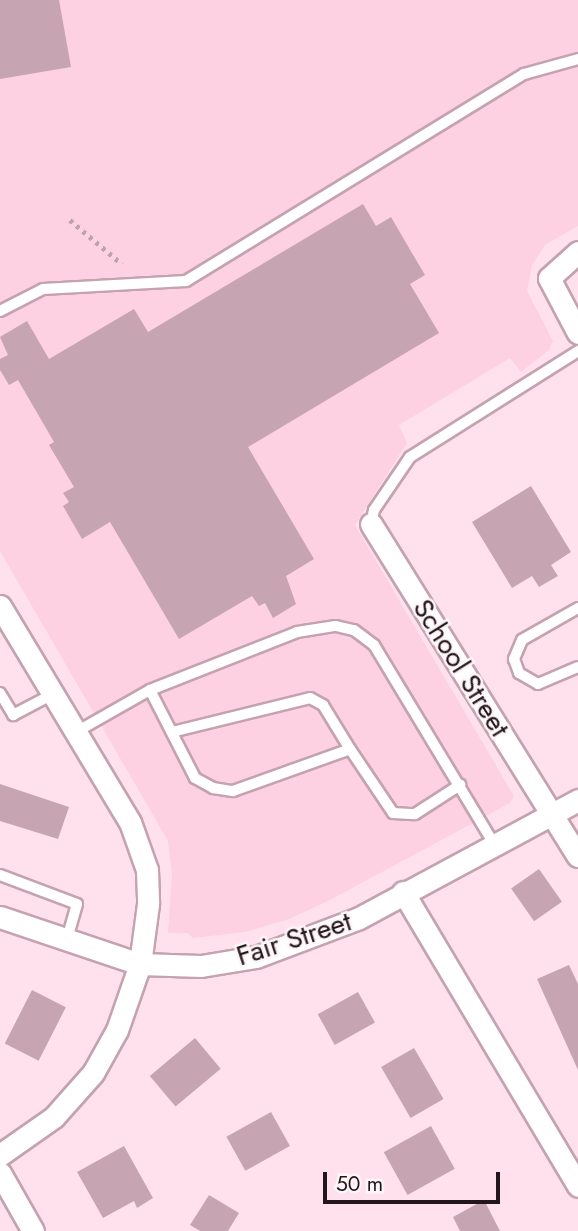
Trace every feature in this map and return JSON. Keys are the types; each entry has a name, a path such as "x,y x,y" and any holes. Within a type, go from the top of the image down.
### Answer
{"street":[{"path":"578,252 550,278 578,333"},
{"name":"School Street","path":"371,523 578,856"},
{"path":"0,606 142,848 148,904 140,964 117,1030 93,1073 54,1117 0,1155"},
{"name":"Fair Street","path":"0,917 140,964 201,966 256,957 359,918 578,800"},
{"path":"403,892 578,1186"},
{"path":"0,1173 33,1231"}],"lane":[{"path":"0,311 43,289 186,281 524,74 578,59"},
{"path":"371,523 374,510 410,457 578,351"},
{"path":"578,608 522,640 514,659 519,673 538,684 578,667"},
{"path":"76,732 150,690 297,632 336,626 355,630 374,645 494,844"},
{"path":"150,690 195,778 213,788 233,791 350,749"},
{"path":"0,693 13,715 53,694"},
{"path":"172,732 310,698 323,705 393,813 415,814 460,785"},
{"path":"0,875 76,904 67,939"}],"path":[{"path":"70,220 122,264"}],"shaded area":[{"path":"0,0 578,0 578,226 545,245 532,265 527,291 553,341 549,350 521,372 510,358 399,425 407,443 355,525 514,796 510,803 330,900 289,919 245,932 193,938 187,933 168,933 172,875 168,841 0,551"}],"building":[{"path":"0,0 59,0 71,67 0,79"},
{"path":"363,204 376,226 391,217 425,275 410,284 439,333 248,447 314,559 286,576 296,604 273,618 265,603 259,606 252,596 179,639 110,522 82,539 63,506 69,502 63,493 74,487 49,445 54,442 18,380 9,385 0,370 0,359 8,355 0,337 27,321 49,359 134,309 148,332"},
{"path":"531,486 571,552 551,565 558,576 539,587 532,576 512,588 472,522"},
{"path":"0,784 69,807 58,839 0,821"},
{"path":"539,869 562,902 534,921 511,889"},
{"path":"569,965 578,984 578,1070 537,979"},
{"path":"32,990 66,1007 39,1061 5,1043"},
{"path":"358,992 375,1023 335,1045 318,1014"},
{"path":"195,1038 221,1069 176,1107 150,1076"},
{"path":"414,1048 444,1099 411,1118 381,1067"},
{"path":"271,1112 290,1146 245,1171 226,1137"},
{"path":"431,1126 455,1169 408,1195 384,1152"},
{"path":"124,1146 153,1198 137,1208 134,1201 103,1218 77,1172"},
{"path":"209,1195 239,1213 228,1231 200,1231 190,1225"},
{"path":"484,1200 500,1231 460,1231 453,1217"}]}
